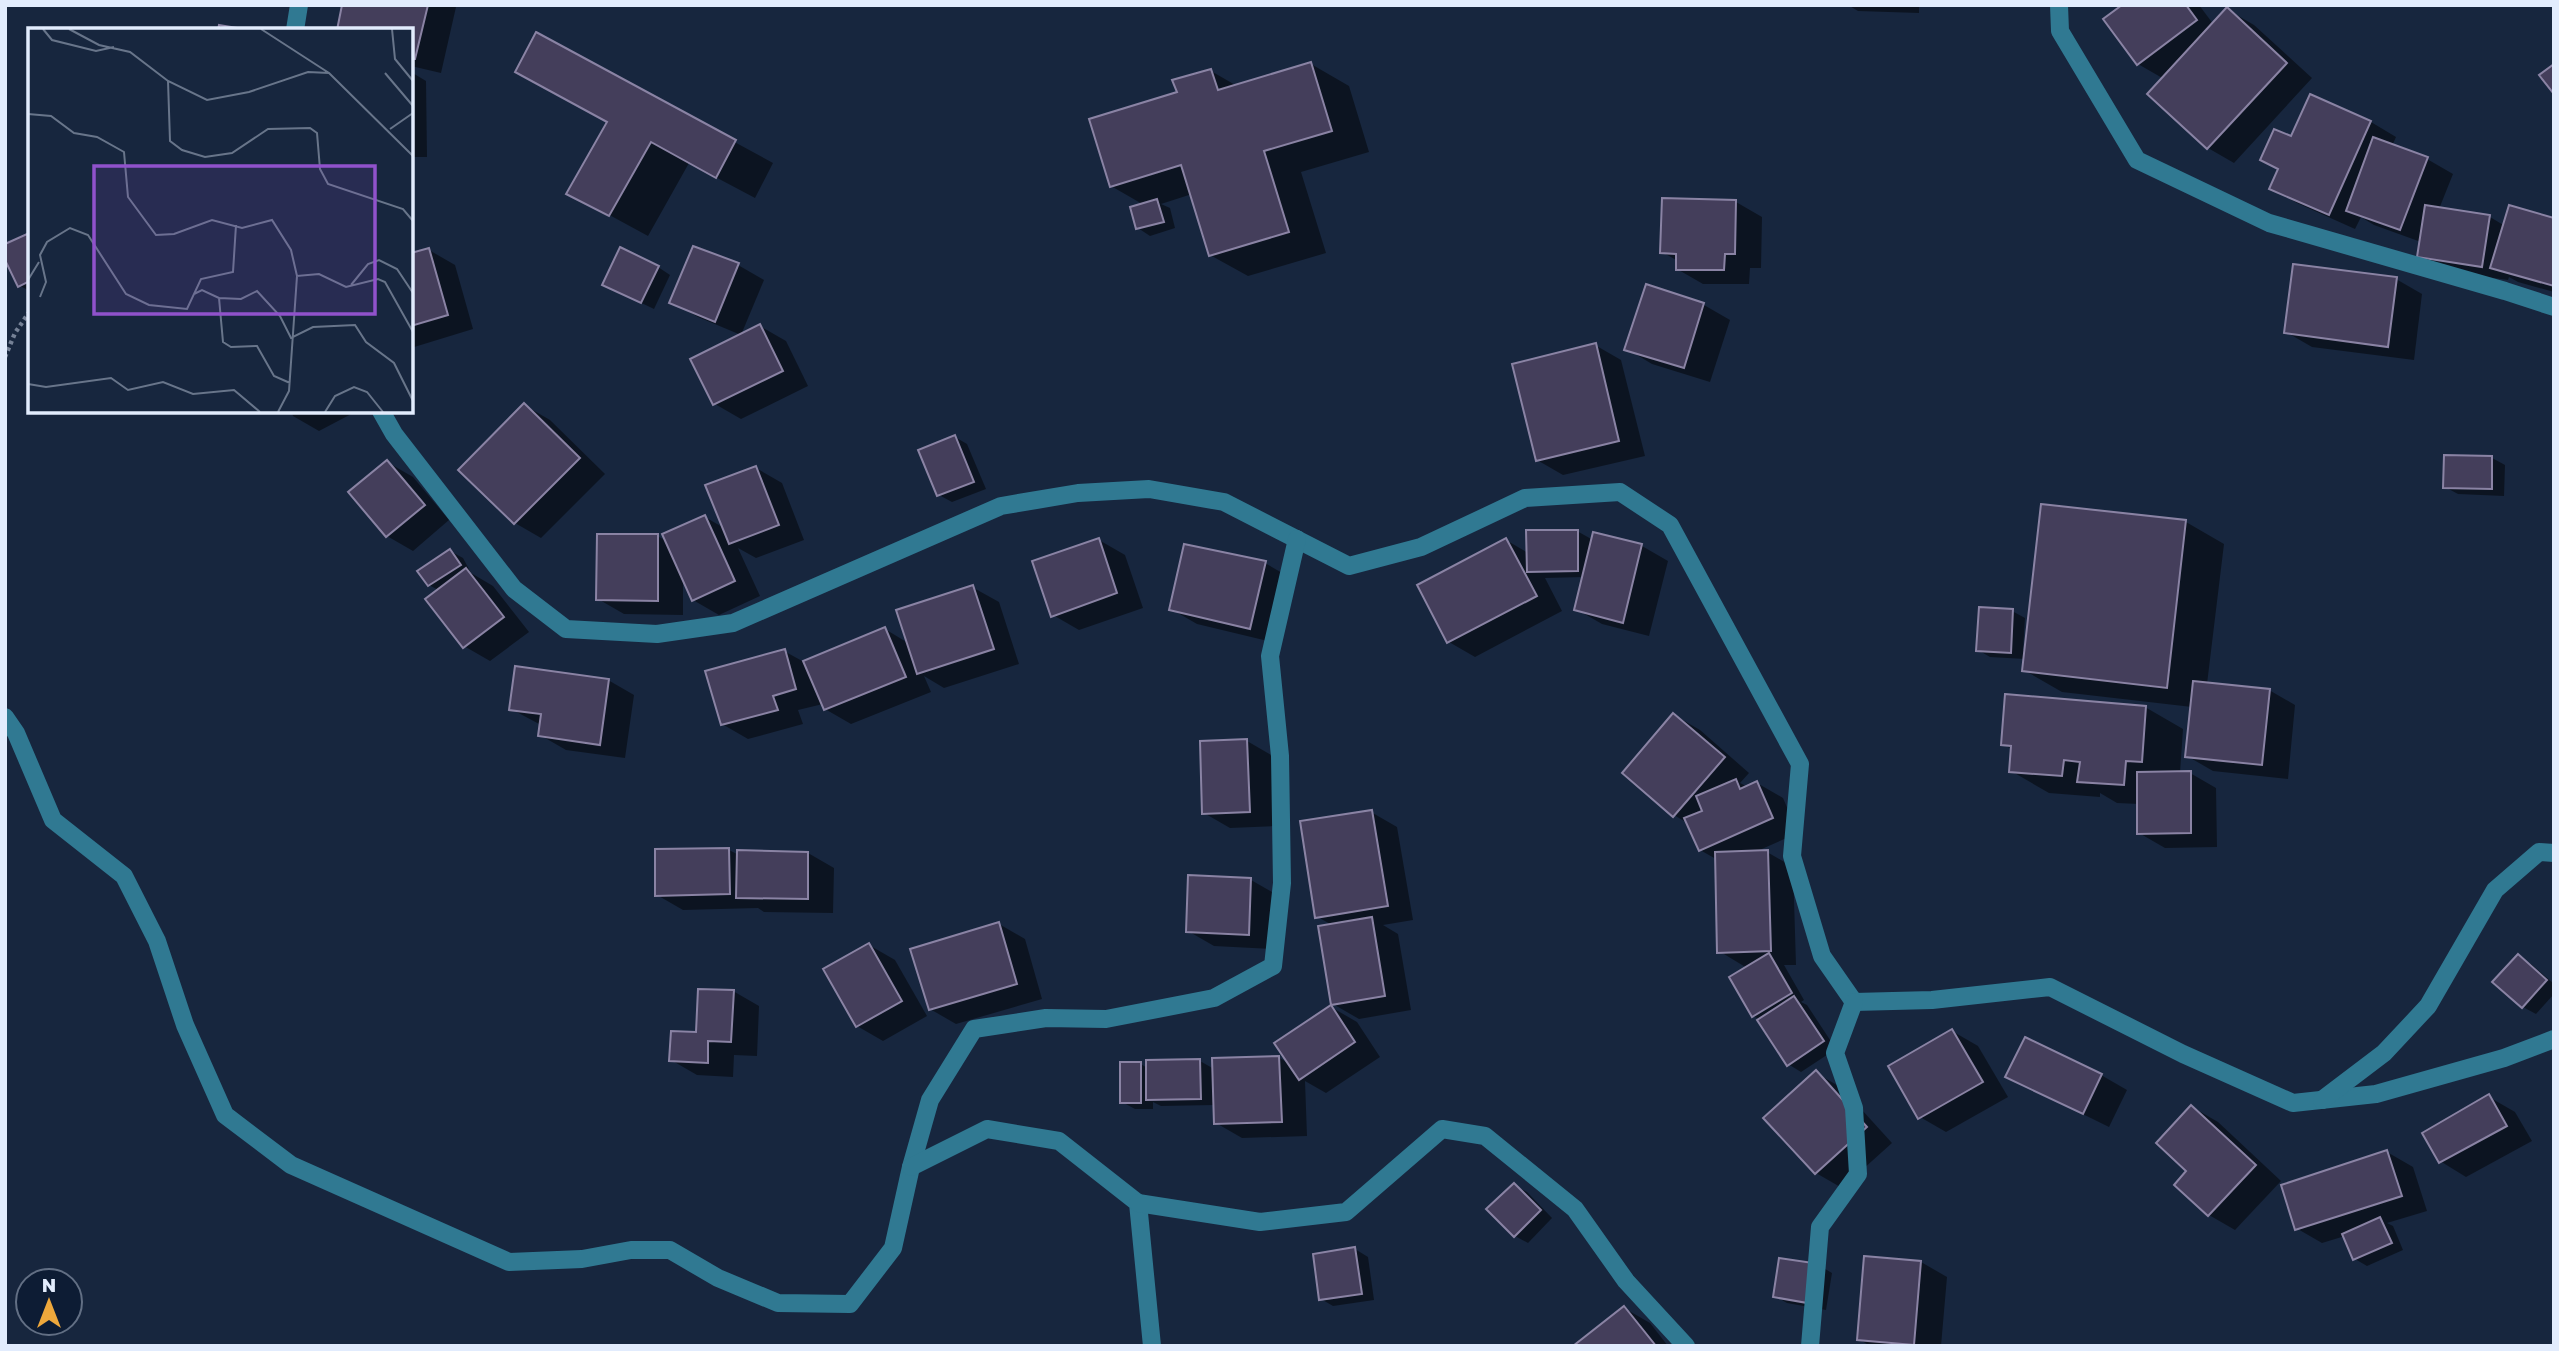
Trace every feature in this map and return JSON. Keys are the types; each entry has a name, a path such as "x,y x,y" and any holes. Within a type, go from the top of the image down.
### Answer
{"street":[{"path":"295,28 299,5"},
{"path":"2059,5 2060,32 2137,160 2269,223 2554,307"},
{"path":"382,413 394,434 514,589 566,629 657,634 733,623 1001,506 1078,493 1149,488 1224,502 1349,566 1421,547 1525,498 1620,492 1670,525 1800,764 1792,856 1822,956 1854,1002"},
{"path":"5,717 16,733 53,820 124,876 157,941 185,1025 225,1115 291,1165 509,1262 582,1259 631,1250 670,1250 718,1278 778,1303 850,1304 893,1248 911,1167 930,1100 974,1029 1046,1018 1106,1019 1214,998 1273,966 1282,883 1279,756 1270,656 1297,539"},
{"path":"2322,1100 2384,1053 2428,1006 2494,890 2539,852 2554,853"},
{"path":"1854,1002 1932,1000 2050,987 2183,1054 2293,1103 2376,1094 2504,1058 2554,1039"},
{"path":"1810,1346 1820,1227 1858,1174 1854,1108 1835,1053 1854,1002"},
{"path":"911,1167 987,1129 1059,1141 1138,1203 1260,1222 1346,1212 1441,1129 1485,1136 1575,1209 1626,1281 1686,1346"},
{"path":"1138,1203 1152,1346"}],"path":[{"path":"5,357 15,332 28,314"}],"building":[{"path":"342,5 428,5 415,59 413,28 337,28"},
{"path":"2122,5 2186,5 2197,20 2137,65 2103,19"},
{"path":"2227,7 2287,63 2207,149 2147,94"},
{"path":"536,32 736,140 716,178 651,142 609,216 566,194 607,122 515,72"},
{"path":"1311,62 1332,131 1264,151 1289,232 1209,256 1181,165 1110,187 1089,119 1177,92 1172,80 1211,69 1218,90"},
{"path":"2554,64 2554,94 2539,75"},
{"path":"2310,94 2371,121 2329,215 2269,189 2278,169 2260,160 2274,129 2291,136"},
{"path":"2373,137 2428,157 2400,230 2346,211"},
{"path":"1662,198 1736,200 1735,254 1725,254 1724,270 1676,270 1676,254 1660,253"},
{"path":"1157,199 1164,222 1136,229 1130,207"},
{"path":"2425,205 2490,215 2482,267 2417,257"},
{"path":"2509,205 2554,218 2554,286 2490,268"},
{"path":"28,236 28,282 18,287 5,260 5,244"},
{"path":"693,246 739,263 715,322 669,303"},
{"path":"620,247 659,266 641,303 602,285"},
{"path":"429,248 448,315 413,325 413,252"},
{"path":"2293,264 2397,277 2388,347 2284,333"},
{"path":"1646,284 1704,303 1684,368 1624,350"},
{"path":"760,324 783,371 713,405 690,359"},
{"path":"1596,343 1619,441 1536,461 1512,364"},
{"path":"524,403 580,458 514,524 458,470"},
{"path":"955,435 974,482 937,496 918,450"},
{"path":"2444,455 2492,456 2492,489 2443,488"},
{"path":"387,460 425,505 386,537 348,492"},
{"path":"756,466 779,525 729,544 705,485"},
{"path":"2041,504 2186,520 2167,688 2022,671"},
{"path":"705,515 735,581 692,601 662,534"},
{"path":"1526,530 1578,530 1578,571 1527,572"},
{"path":"1593,532 1642,544 1623,623 1574,610"},
{"path":"597,534 658,534 658,601 596,600"},
{"path":"1099,538 1117,593 1051,617 1032,561"},
{"path":"1506,538 1537,596 1447,643 1417,585"},
{"path":"1184,544 1266,561 1250,629 1169,610"},
{"path":"450,549 461,565 428,586 417,571"},
{"path":"466,568 504,617 463,648 425,599"},
{"path":"973,585 994,649 917,674 896,610"},
{"path":"1979,607 2013,609 2011,653 1976,651"},
{"path":"885,627 906,677 824,710 803,661"},
{"path":"785,649 796,689 773,696 778,710 721,725 705,671"},
{"path":"515,666 609,679 600,745 538,736 541,714 509,710"},
{"path":"2193,681 2270,689 2262,765 2185,757"},
{"path":"2005,694 2146,706 2142,762 2126,761 2124,785 2077,782 2080,762 2064,760 2062,776 2009,772 2011,746 2001,745"},
{"path":"1673,713 1725,757 1673,817 1622,773"},
{"path":"1247,739 1250,812 1202,814 1200,741"},
{"path":"2191,771 2191,833 2137,834 2137,772"},
{"path":"1736,779 1740,789 1757,781 1773,818 1699,851 1684,818 1702,811 1696,796"},
{"path":"1372,810 1388,906 1315,918 1300,821"},
{"path":"729,848 730,894 655,896 655,849"},
{"path":"737,850 808,852 808,899 736,898"},
{"path":"1768,850 1771,951 1717,953 1715,852"},
{"path":"1188,875 1251,878 1249,935 1186,932"},
{"path":"1372,917 1385,996 1331,1005 1318,926"},
{"path":"999,922 1017,984 929,1010 910,949"},
{"path":"869,943 902,1001 856,1027 823,969"},
{"path":"1769,953 1792,993 1752,1017 1729,977"},
{"path":"2518,954 2547,980 2522,1008 2492,982"},
{"path":"698,989 734,990 731,1042 708,1041 708,1063 669,1061 671,1031 696,1032"},
{"path":"1794,996 1824,1041 1787,1066 1757,1020"},
{"path":"1331,1005 1355,1042 1299,1080 1274,1043"},
{"path":"1952,1029 1983,1082 1918,1119 1888,1066"},
{"path":"2025,1037 2102,1074 2083,1114 2005,1077"},
{"path":"1279,1056 1282,1122 1214,1124 1212,1058"},
{"path":"1200,1059 1201,1099 1146,1100 1146,1060"},
{"path":"1120,1062 1141,1062 1141,1103 1120,1103"},
{"path":"1816,1070 1867,1127 1815,1174 1763,1118"},
{"path":"2489,1094 2507,1126 2439,1163 2422,1133"},
{"path":"2191,1105 2256,1165 2208,1216 2174,1185 2186,1171 2156,1143"},
{"path":"2387,1150 2402,1196 2295,1230 2281,1185"},
{"path":"1514,1183 1541,1210 1514,1237 1486,1209"},
{"path":"2380,1217 2392,1243 2353,1260 2342,1234"},
{"path":"1355,1247 1362,1294 1319,1300 1313,1254"},
{"path":"1864,1256 1921,1261 1914,1345 1857,1340"},
{"path":"1779,1258 1820,1264 1813,1304 1773,1297"},
{"path":"1624,1306 1656,1346 1573,1346"}]}
